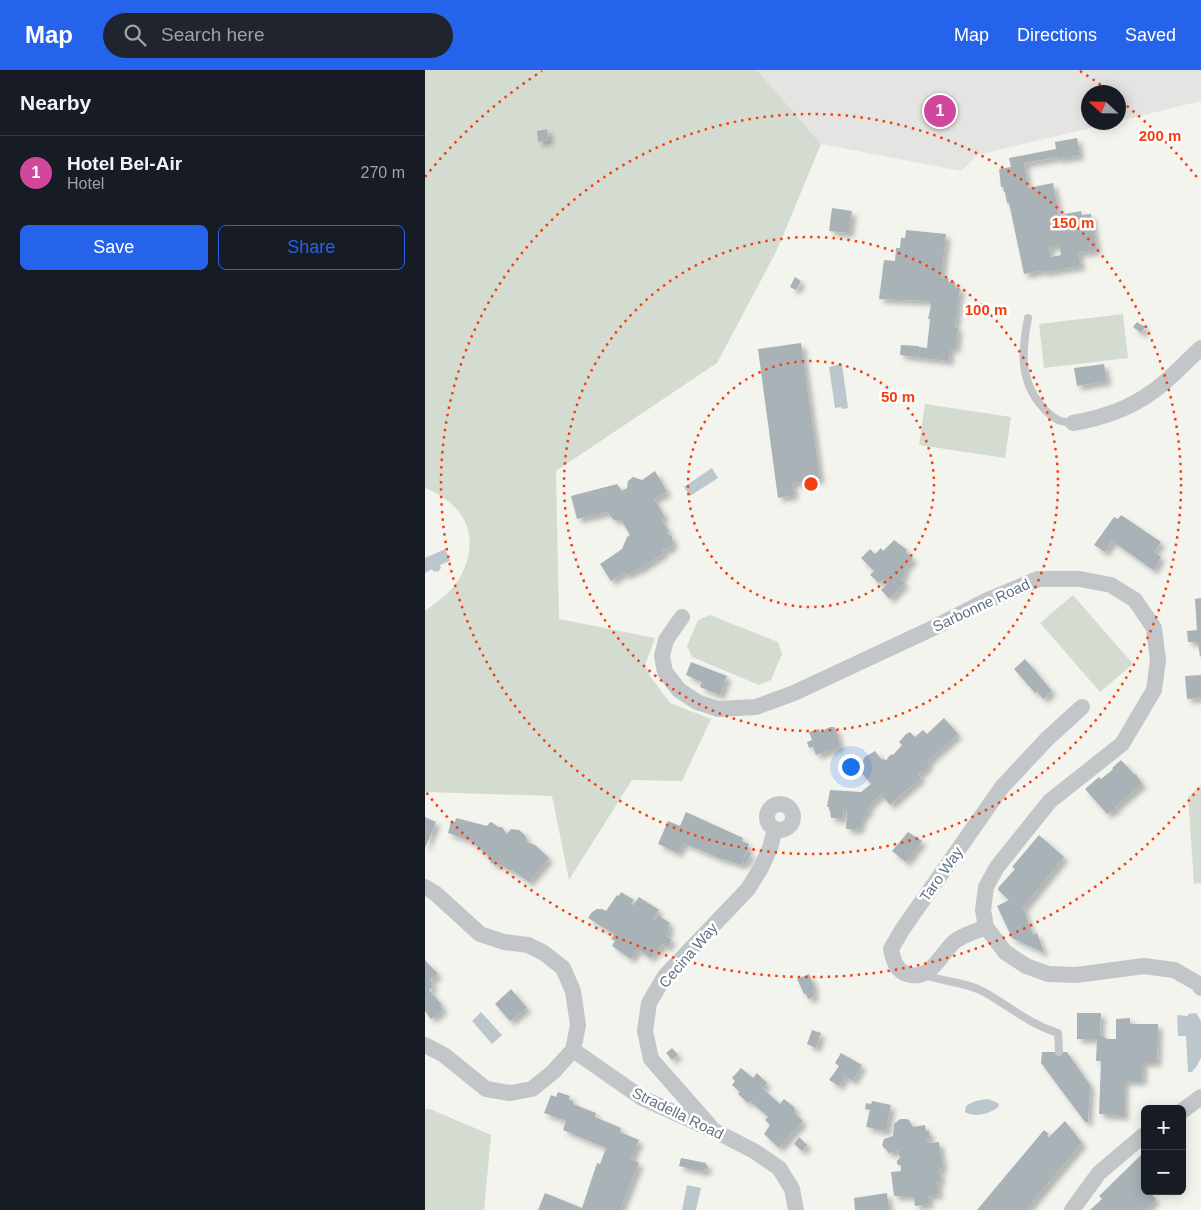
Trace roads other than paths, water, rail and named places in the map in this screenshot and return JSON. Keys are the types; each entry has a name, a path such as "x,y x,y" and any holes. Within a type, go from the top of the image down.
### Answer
{"street":[{"path":"1073,423 1099,418 1128,406 1153,392 1201,348"},
{"name":"Sarbonne Road","path":"681,617 666,640 662,656 665,672 679,690 697,702 718,709 756,706 794,693 931,629 987,600 1038,579 1079,579 1111,585 1135,600 1154,628 1158,660 1154,690 1122,744 1050,800 997,867 986,887 983,910 986,927"},
{"name":"Taro Way","path":"925,974 915,977 903,973 894,963 891,949 1002,787 1047,739 1082,707"},
{"name":"Cecina Way","path":"715,1131 651,1059 645,1031 649,1003 665,976 749,889 770,848 775,829"},
{"path":"425,887 435,893 480,934 505,942 528,945 544,953 563,968 573,991 578,1025 573,1050 553,1072 531,1088 510,1093 486,1089 444,1055 425,1045"},
{"path":"925,974 956,940 986,927 1005,952 1025,966 1048,974 1075,975 1144,966 1174,970 1201,988"},
{"name":"Stradella Road","path":"573,1050 641,1098 715,1131 754,1151 779,1168 792,1188 796,1210"},
{"path":"1186,1107 1201,1096"},
{"path":"1072,1210 1099,1174 1141,1137"}],"lane":[{"path":"1028,318 1023,346 1024,370 1034,396 1046,411 1058,420 1073,423"},
{"path":"925,974 983,991 1022,1018 1041,1028 1058,1033 1059,1052"}],"place":[{"name":"Hotel Bel-Air","path":"940,111"}]}
